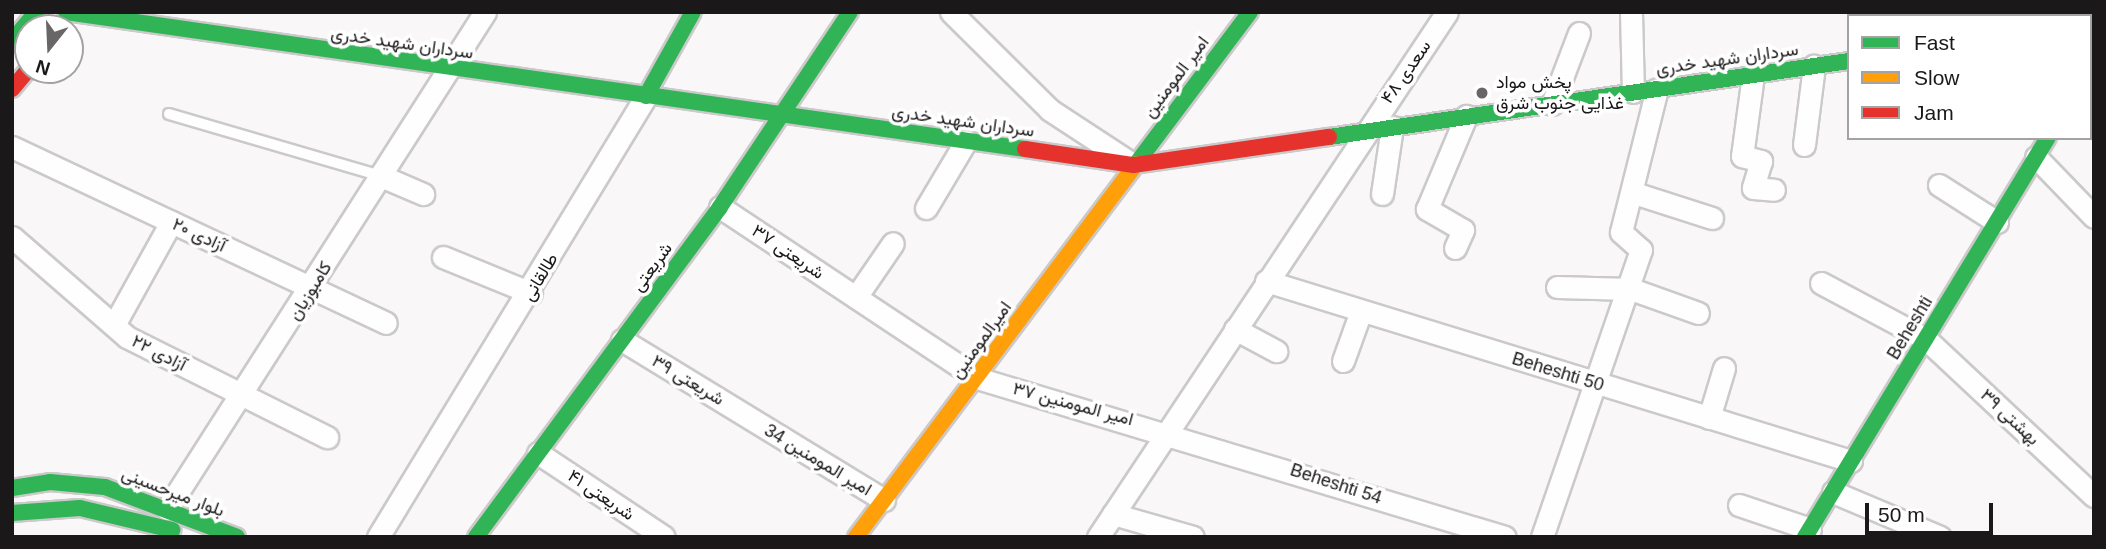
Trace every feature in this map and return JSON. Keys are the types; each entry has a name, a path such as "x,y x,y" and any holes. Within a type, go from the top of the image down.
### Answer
{"street":[{"path":"12,41 36,12"},
{"name":"کامبوزیان","path":"167,509 244,395 485,12"},
{"name":"طالقانی","path":"378,537 531,293 693,12"},
{"name":"شریعتی","path":"476,537 720,207 778,115 850,12"},
{"path":"951,12 1010,75 1133,164"},
{"name":"امیر المومنین","path":"1133,164 1250,12"},
{"name":"سعدی ۴۸","path":"1098,537 1365,131 1447,12"},
{"path":"1631,12 1633,92"},
{"name":"سرداران شهید خدری","path":"84,19 1133,164 1847,61"},
{"path":"1552,104 1578,33"},
{"path":"1804,145 1814,66"},
{"path":"1753,75 1742,156 1761,161 1754,188 1773,190"},
{"path":"1542,537 1592,383 1631,289 1641,250 1621,232 1634,194 1657,89"},
{"path":"1455,247 1463,230 1427,209 1466,116"},
{"path":"1382,194 1392,127"},
{"name":"Beheshti","path":"1807,533 2047,140"},
{"path":"926,208 966,141"},
{"name":"آزادی ۲۰","path":"12,146 386,323"},
{"path":"2036,157 2094,217"},
{"name":"امیرالمومنین","path":"856,537 977,378 1133,164"},
{"path":"381,176 423,194"},
{"path":"1939,185 1997,222"},
{"path":"1634,194 1712,218"},
{"name":"شریعتی ۳۷","path":"720,207 977,378"},
{"path":"114,325 171,222"},
{"name":"آزادی ۲۲","path":"12,237 114,325 327,437"},
{"path":"856,297 893,243"},
{"path":"443,257 531,293"},
{"name":"Beheshti 50","path":"1266,281 1851,461"},
{"name":"بهشتی ۳۹","path":"1821,283 1926,339 2094,496"},
{"path":"1557,286 1631,289 1698,313"},
{"path":"1343,361 1361,311"},
{"path":"1235,329 1276,351"},
{"name":"شریعتی ۳۹","path":"622,340 753,421"},
{"path":"1709,418 1724,368"},
{"name":"امیر المومنین ۳۷","path":"977,378 1168,430"},
{"name":"امیر المومنین 34","path":"753,421 884,500"},
{"name":"Beheshti 54","path":"1168,430 1505,537"},
{"name":"شریعتی ۴۱","path":"538,453 664,537"},
{"name":"بلوار میرحسینی","path":"12,488 50,482 92,485 167,509 237,537"},
{"path":"1833,492 1940,537"},
{"path":"12,497 84,494 216,537"},
{"path":"1740,505 1807,533"},
{"path":"12,513 80,508 190,537"},
{"path":"1113,514 1193,537"},
{"path":"12,527 92,521 169,537"}],"lane":[{"path":"169,114 381,176"}],"traffic: fast":[{"path":"12,41 36,12"},
{"path":"66,12 1025,149"},
{"path":"646,96 693,12"},
{"path":"476,537 720,207 850,12"},
{"path":"1136,164 1250,12"},
{"path":"1329,137 1847,61"},
{"path":"1805,537 2047,140"},
{"path":"12,488 50,482 105,487 237,537"},
{"path":"12,513 80,508 172,530"}],"traffic: slow":[{"path":"856,537 1136,164"}],"traffic: jam":[{"path":"12,89 16,84"},
{"path":"1025,149 1134,165 1329,137"}],"place":[{"name":"پخش مواد غذایی جنوب شرق","path":"1482,93"}]}
